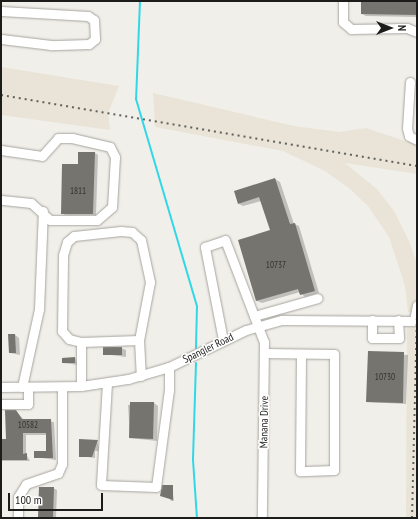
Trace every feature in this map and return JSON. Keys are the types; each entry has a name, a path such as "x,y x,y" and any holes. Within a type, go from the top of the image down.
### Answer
{"street":[{"path":"344,1 343,22 351,29 407,28 417,32"},
{"path":"1,11 88,16 94,20 95,39 89,44 51,45 1,39"},
{"path":"410,82 407,128 409,136 417,140"},
{"path":"1,150 42,156 58,138 110,147 115,157 112,207 106,216 97,220 50,220 43,211 31,203 1,200"},
{"path":"1,404 28,404 25,387 39,309 43,211"},
{"path":"139,340 81,342 68,339 62,331 62,269 67,242 74,236 121,231 132,232 141,240 150,282 139,340 141,376"},
{"name":"Manana Drive","path":"223,340 205,247 225,240 252,312 259,326 265,353 262,518"},
{"path":"252,312 302,303 318,298"},
{"path":"302,303 303,319"},
{"path":"415,320 417,305"},
{"name":"Spangler Road","path":"1,387 81,386 107,383 141,376 169,367 223,340 259,326 303,319 415,320"},
{"path":"372,320 372,338 399,338 398,320"},
{"path":"81,342 81,386"},
{"path":"265,353 334,354 334,470 300,471 301,354"},
{"path":"107,383 102,485 156,487 170,390 169,367"},
{"path":"18,518 18,496 26,484 58,472 62,464 62,387"}],"shaded area":[{"path":"1,67 119,86 108,113 110,130 1,115"},
{"path":"153,93 294,126 339,132 366,128 417,145 417,174 345,163 377,189 394,211 409,241 417,263 417,312 408,312 405,286 389,237 368,206 350,189 325,171 283,151 155,127"},
{"path":"407,327 417,327 417,518 406,518"}],"building":[{"path":"361,1 417,1 417,15 361,14"},
{"path":"78,152 95,152 93,214 61,214 62,164 78,164"},
{"path":"275,178 290,224 295,223 315,291 300,295 298,289 256,301 238,240 270,230 259,197 238,204 234,191"},
{"path":"8,334 15,334 16,353 9,353"},
{"path":"103,347 122,347 122,355 103,355"},
{"path":"368,351 404,352 403,403 366,402"},
{"path":"75,357 75,363 62,363 62,358"},
{"path":"130,402 154,402 153,439 129,438"},
{"path":"5,410 16,410 22,419 51,419 53,458 34,458 34,451 46,451 46,433 23,433 23,454 27,453 27,460 1,460 1,439 6,439"},
{"path":"79,439 98,440 92,457 79,457"},
{"path":"162,485 173,485 173,500 160,496"},
{"path":"39,487 54,487 53,518 38,518"}],"waterway":[{"path":"140,1 136,99 197,306 196,348"},
{"path":"196,363 193,460 197,518"}],"railway":[{"path":"1,95 417,166"},
{"path":"412,518 417,311"}]}
